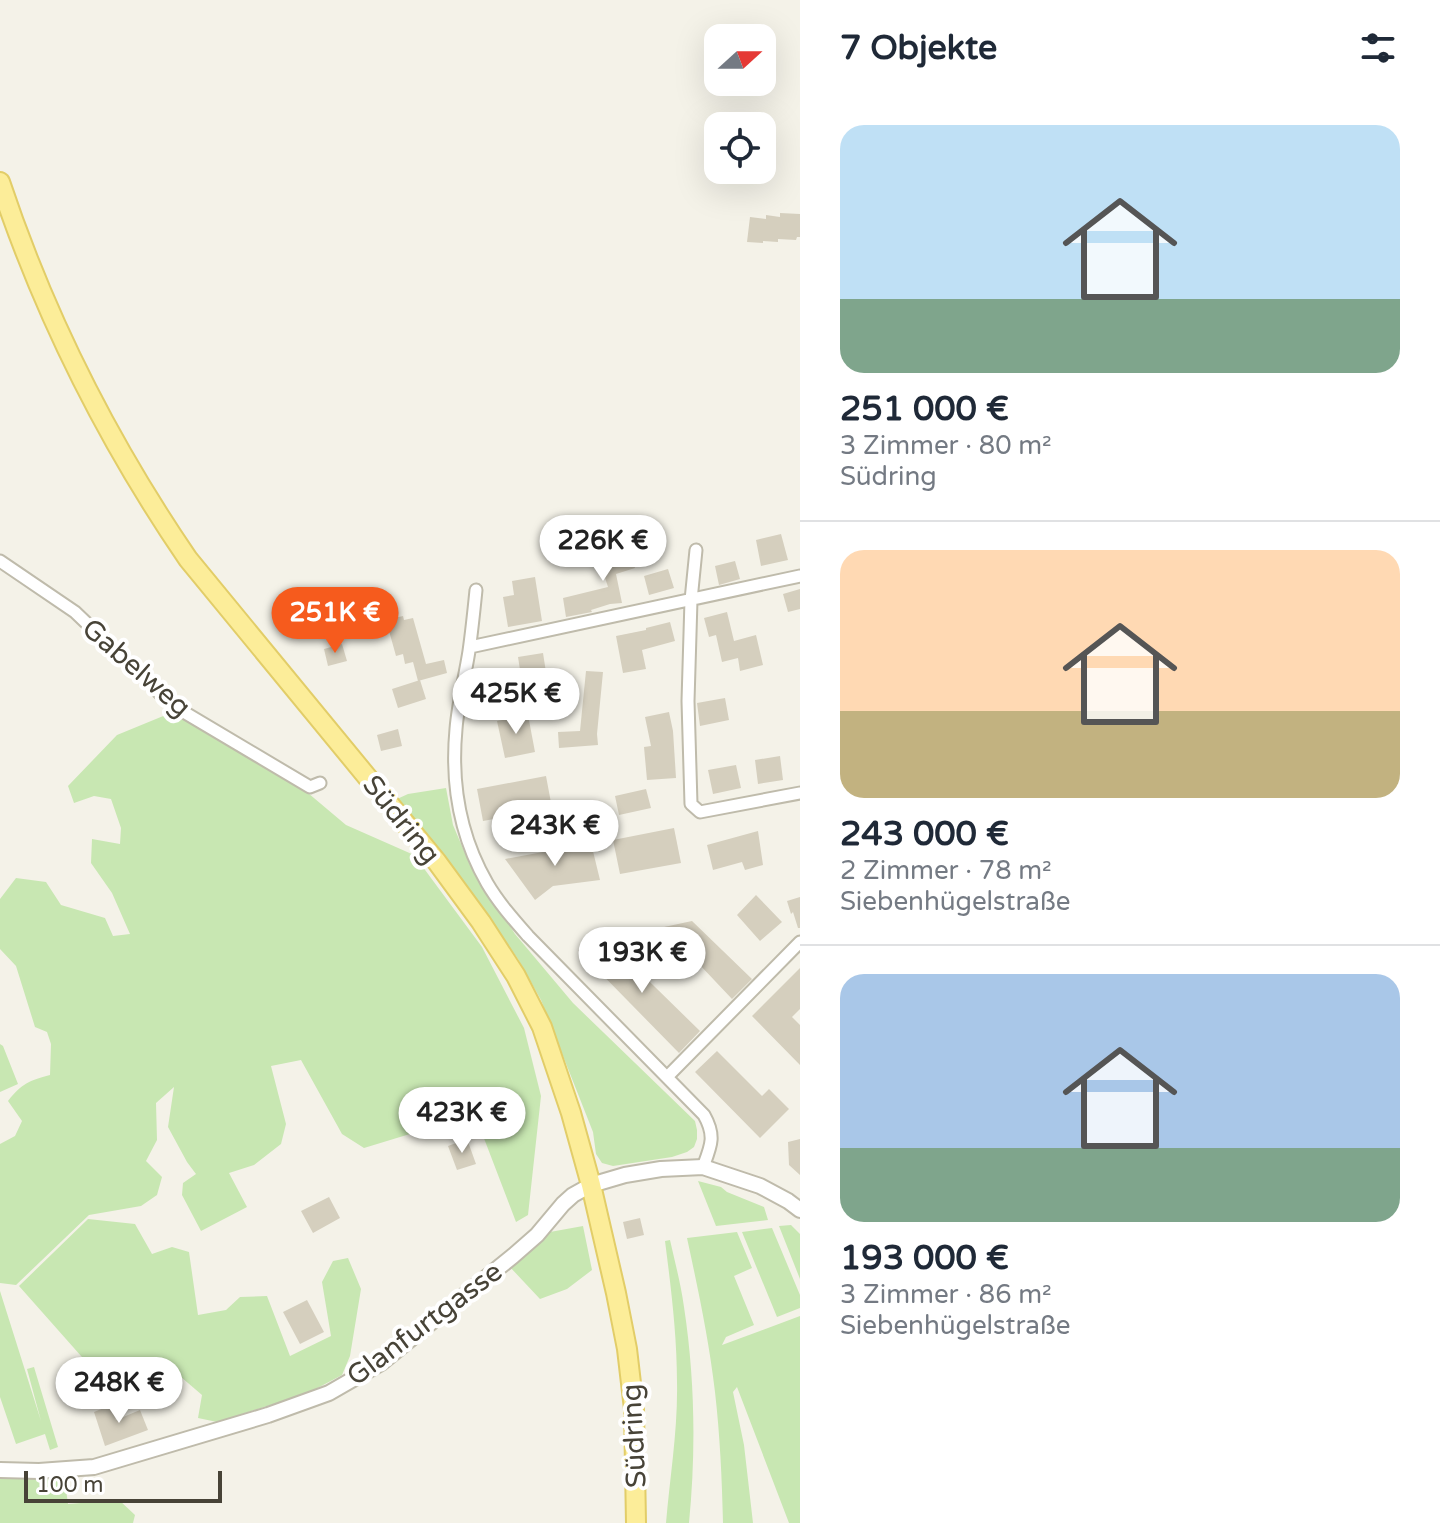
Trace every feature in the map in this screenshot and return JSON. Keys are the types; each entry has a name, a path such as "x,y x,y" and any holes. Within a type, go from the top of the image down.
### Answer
{"main road":[{"name":"Südring","path":"0,182 18,237 71,359 152,506 188,559 437,862 516,976 542,1027 591,1185 627,1349 634,1409 636,1523"}],"street":[{"path":"696,550 688,701 691,804 700,812 800,793"},
{"name":"Gabelweg","path":"0,561 75,612 172,705 310,787 320,783"},
{"path":"470,647 800,576"},
{"path":"476,590 455,752 461,816 474,857 488,884 528,936 704,1115 712,1137 703,1167"},
{"path":"667,1077 800,942"},
{"path":"591,1185 661,1169 703,1167 760,1186 800,1210"},
{"name":"Glanfurtgasse","path":"0,1470 94,1467 268,1415 329,1393 381,1363 537,1235 573,1195 591,1185"}],"green space":[{"path":"173,712 308,793 346,825 414,855 482,947 524,1028 541,1096 528,1215 516,1222 467,1094 444,1103 423,1130 364,1148 342,1134 301,1060 271,1066 286,1124 281,1144 254,1165 229,1173 247,1207 201,1231 182,1195 183,1183 196,1174 168,1127 174,1087 156,1103 157,1140 146,1161 162,1177 157,1195 141,1206 89,1215 16,1285 0,1283 0,1144 15,1136 22,1121 8,1101 26,1084 50,1075 51,1044 47,1032 35,1027 16,966 0,949 0,899 16,878 46,882 61,905 105,918 113,936 130,934 112,893 91,863 92,839 120,844 121,828 111,799 94,796 74,803 68,786 117,735"},
{"path":"446,788 453,825 470,865 515,934 573,1003 695,1121 697,1139 694,1147 687,1152 613,1166 602,1163 596,1154 593,1132 541,1000 518,959 450,863 397,799 408,794"},
{"path":"0,1044 18,1084 0,1092"},
{"path":"698,1181 721,1187 764,1207 768,1220 716,1226"},
{"path":"88,1219 135,1224 152,1254 172,1247 189,1252 198,1315 226,1310 240,1297 267,1296 290,1356 331,1336 322,1282 333,1261 348,1258 361,1289 350,1356 342,1375 308,1393 217,1422 198,1418 202,1395 174,1371 89,1365 19,1286"},
{"path":"791,1225 800,1234 800,1279 779,1226"},
{"path":"583,1226 592,1270 567,1289 540,1299 509,1266 550,1232"},
{"path":"772,1228 800,1295 800,1308 777,1317 742,1232"},
{"path":"737,1232 752,1268 734,1276 754,1325 726,1337 722,1345 800,1316 800,1523 789,1523 737,1387 733,1392 744,1445 753,1523 723,1523 715,1392 687,1238"},
{"path":"670,1240 684,1307 692,1388 693,1469 689,1523 666,1523 677,1400 675,1329 665,1241"},
{"path":"0,1291 41,1421 27,1369 34,1367 58,1447 50,1450 45,1434 16,1444 0,1397"},
{"path":"64,1475 68,1504 119,1500 135,1515 133,1523 0,1523 0,1477"}],"building":[{"path":"780,213 800,214 800,237 796,240 778,239 778,242 747,242 750,217 766,219 766,215 780,217"},
{"path":"781,534 788,560 761,566 756,540"},
{"path":"628,543 635,568 616,574 622,603 566,617 563,598 608,587 597,553"},
{"path":"735,561 740,579 719,585 715,566"},
{"path":"668,569 674,588 649,595 644,576"},
{"path":"535,577 542,621 508,627 503,597 514,595 512,581"},
{"path":"800,589 800,609 788,612 783,594"},
{"path":"727,612 734,641 756,635 763,665 740,671 738,658 722,662 716,635 709,637 704,618"},
{"path":"403,616 404,620 413,618 426,664 444,660 447,673 418,681 413,662 405,664 403,654 396,656 386,620"},
{"path":"670,622 675,641 642,650 646,669 623,673 616,636"},
{"path":"342,644 347,661 328,666 324,649"},
{"path":"543,653 548,685 523,689 518,657"},
{"path":"586,671 603,672 598,745 559,748 558,732 580,731"},
{"path":"420,680 426,699 398,708 392,689"},
{"path":"725,698 729,720 700,726 697,703"},
{"path":"669,712 676,778 647,780 644,747 651,746 645,717"},
{"path":"528,715 535,752 505,758 497,721"},
{"path":"398,729 402,746 381,751 377,735"},
{"path":"780,756 783,780 758,784 755,760"},
{"path":"736,765 741,788 713,794 708,770"},
{"path":"546,776 552,808 483,821 477,789"},
{"path":"646,789 651,808 619,815 615,796"},
{"path":"674,828 681,863 620,874 613,840"},
{"path":"758,831 763,865 745,870 742,862 713,870 707,845"},
{"path":"591,843 600,880 553,886 535,900 505,859"},
{"path":"756,895 782,922 760,941 737,915"},
{"path":"800,897 800,928 798,928 787,901"},
{"path":"692,921 752,979 732,999 664,927"},
{"path":"608,941 700,1031 679,1053 578,950"},
{"path":"800,968 800,1009 792,1017 800,1025 800,1065 752,1016"},
{"path":"717,1051 762,1096 769,1089 789,1109 760,1138 695,1072"},
{"path":"467,1139 476,1164 457,1170 448,1146"},
{"path":"800,1139 800,1175 789,1165 788,1142"},
{"path":"329,1197 340,1218 313,1233 301,1211"},
{"path":"640,1218 644,1235 627,1239 623,1222"},
{"path":"307,1300 324,1332 300,1344 283,1312"},
{"path":"128,1367 132,1379 108,1388 103,1376"},
{"path":"111,1405 116,1420 140,1410 148,1430 105,1446 94,1412"}]}
